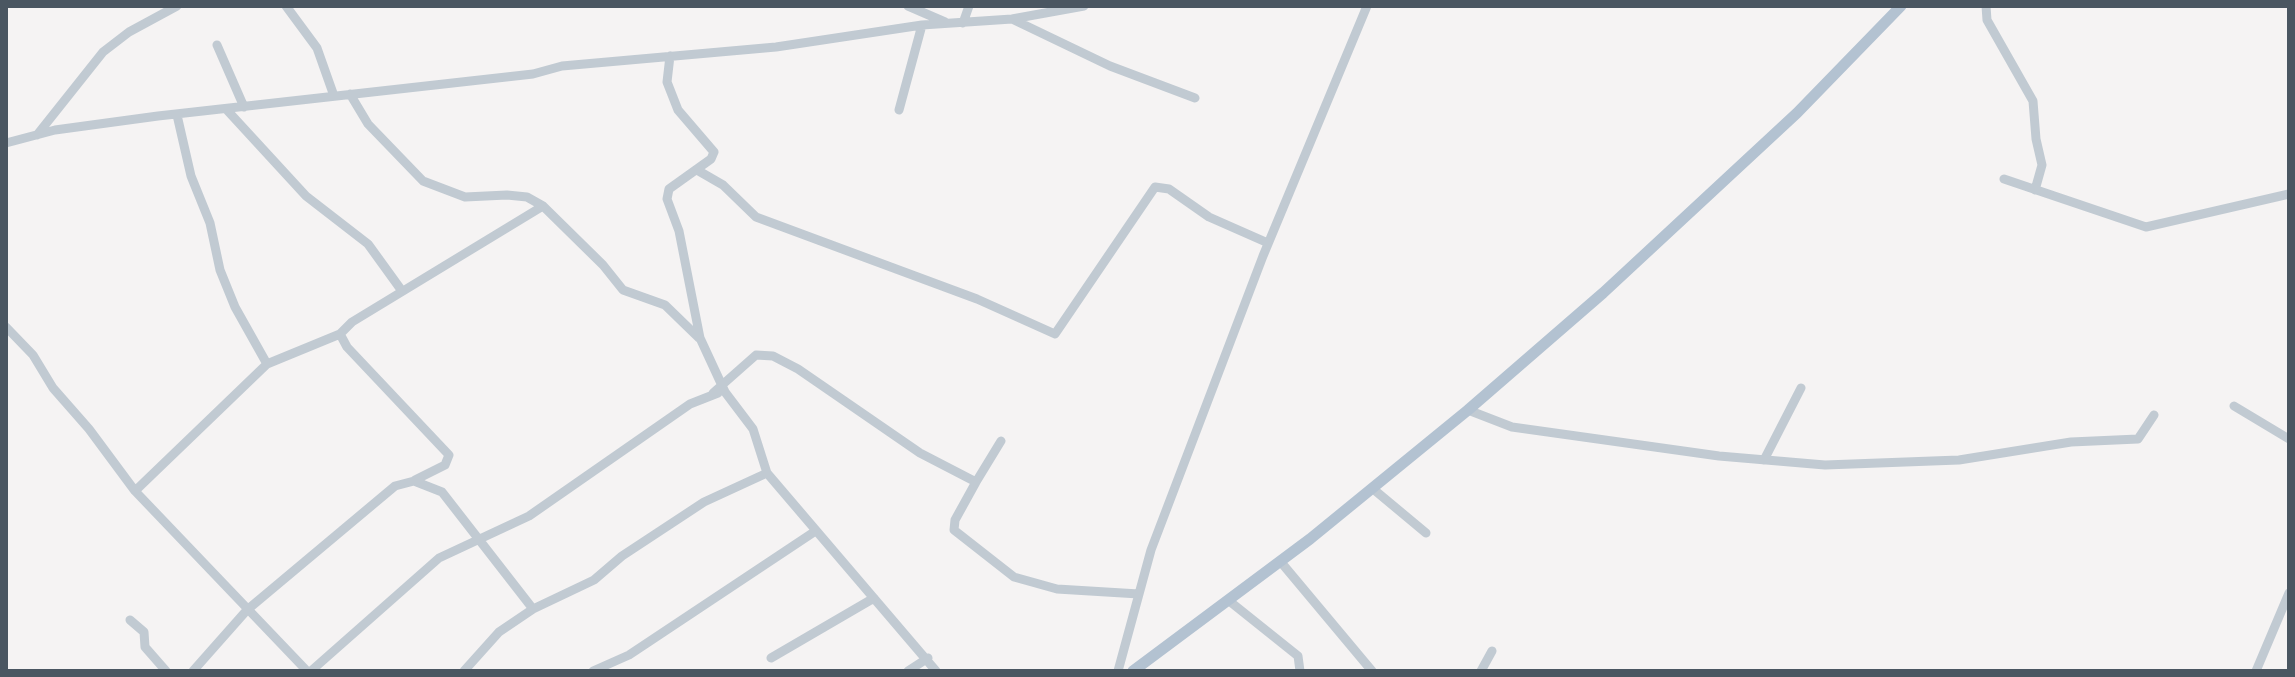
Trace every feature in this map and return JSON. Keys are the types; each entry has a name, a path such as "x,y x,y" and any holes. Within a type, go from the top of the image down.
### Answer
{"main road":[{"path":"1133,671 1280,561 1468,410 1603,293 1797,113 1901,6"}],"street":[{"path":"37,135 103,52 129,32 177,6"},
{"path":"286,6 317,48 334,96"},
{"path":"908,6 950,24"},
{"path":"963,23 969,6"},
{"path":"6,143 37,135 177,115 670,56 776,47 922,25 1012,19 1084,6"},
{"path":"1118,671 1151,550 1268,243 1367,6"},
{"path":"1986,6 1987,20 2033,101 2042,165 2035,190"},
{"path":"1012,19 1110,66 1195,98"},
{"path":"899,110 922,25"},
{"path":"217,45 244,107"},
{"path":"670,56 667,82 678,110 714,152 697,170 669,189 667,199 679,231 700,338 724,388 753,429 767,473 814,532 928,658 936,671"},
{"path":"350,94 368,124 423,181 465,197 480,194 527,197 543,206 603,265 623,290 665,305 700,338"},
{"path":"226,109 306,196 368,244 402,291"},
{"path":"177,115 191,176 210,223 220,270 235,307 267,364"},
{"path":"697,170 723,185 756,217 977,299 1055,334 1155,187 1169,189 1209,217 1268,243"},
{"path":"2004,179 2146,227 2289,194"},
{"path":"135,491 267,364 340,334 352,322 543,206"},
{"path":"6,327 33,355 53,388 89,429 135,491 309,671 439,558 475,538 529,516 690,404 724,388 756,355 773,356 798,369 920,453 976,482"},
{"path":"193,671 247,610 395,486 414,481 445,465 449,455 347,347 340,334"},
{"path":"1764,460 1801,388"},
{"path":"2234,406 2289,439"},
{"path":"1468,410 1512,427 1825,465 1959,460 2071,442 2138,439 2154,415"},
{"path":"1001,441 955,520 954,530 1014,577 1057,589 1139,594"},
{"path":"464,671 499,632 533,609 594,580 622,556 704,502 767,473"},
{"path":"414,481 442,492 533,609"},
{"path":"1372,488 1426,533"},
{"path":"593,671 629,655 814,532"},
{"path":"1280,561 1372,671"},
{"path":"2256,671 2289,593"},
{"path":"771,658 874,598"},
{"path":"1228,600 1298,656 1300,671"},
{"path":"130,620 144,632 145,647 166,671"},
{"path":"1481,671 1492,651"},
{"path":"908,671 928,658"}]}
